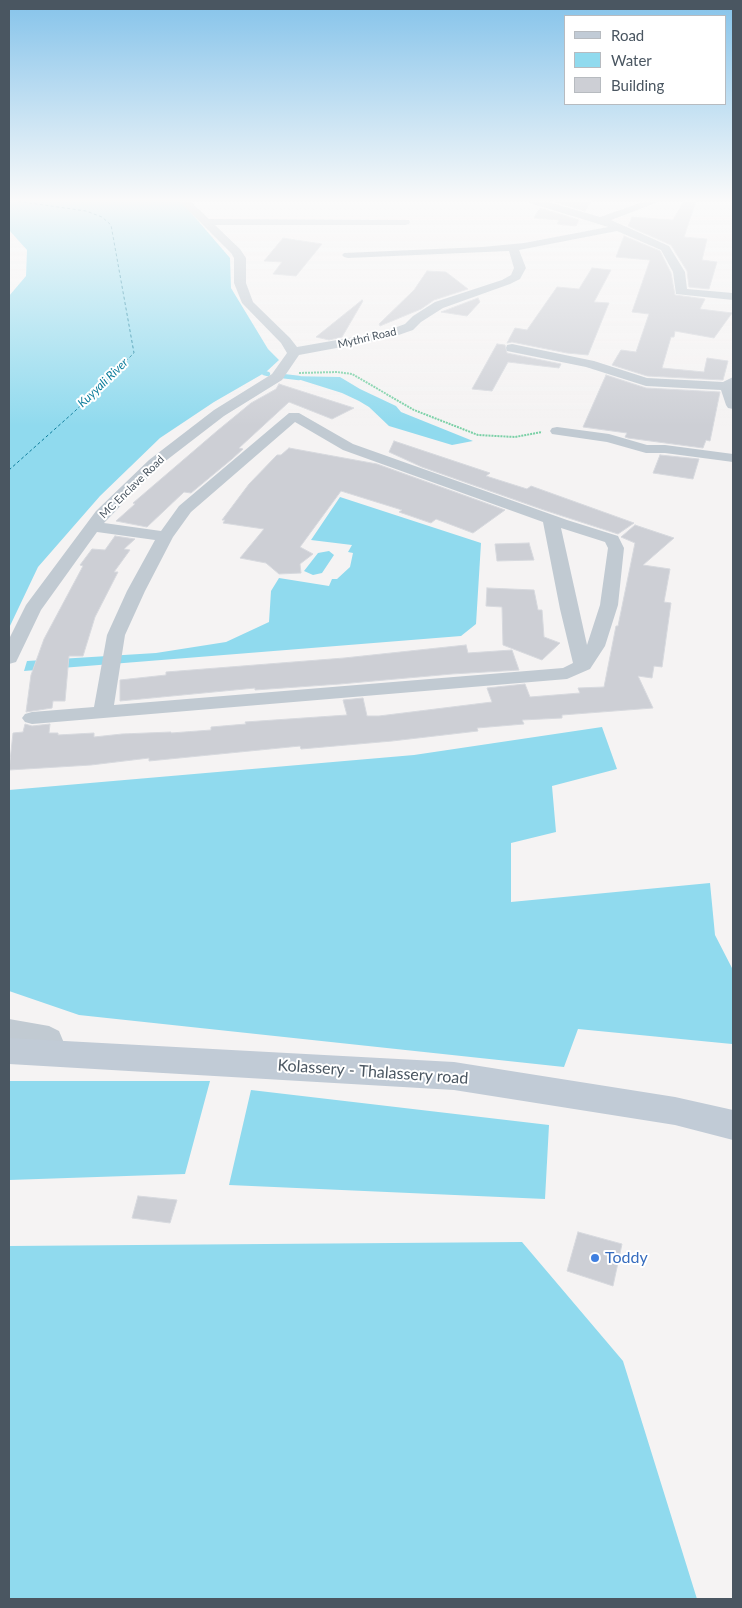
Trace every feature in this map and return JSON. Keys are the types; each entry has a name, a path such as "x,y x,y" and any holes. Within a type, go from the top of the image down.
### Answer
{"main road":[{"name":"Kolassery - Thalassery road","path":"9,1051 454,1076 676,1111 733,1125"}],"street":[{"path":"240,276 240,283 248,303 286,341 294,352"},
{"name":"Mythri Road","path":"294,352 386,335 409,327 417,319 440,305 463,295 506,282 516,276"},
{"path":"680,276 682,288 680,292 733,297"},
{"path":"512,348 589,364 646,382 729,384 733,405"},
{"name":"MC Enclave Road","path":"9,658 32,610 92,526 154,463 219,413 277,378 294,352"},
{"path":"32,718 103,712 506,677 568,674 583,665 596,646 610,605 616,548 612,539 551,520 356,450 294,416 185,509 165,536 136,591 116,635 111,674 103,712"},
{"path":"557,431 609,438 646,449 665,449 733,458"},
{"path":"551,520 568,609 583,665"},
{"path":"92,526 165,536"},
{"path":"9,1029 40,1033 50,1038 50,1043 43,1053"}],"path":[{"path":"280,372 337,372 352,374 414,410 478,435 515,437 557,431"}],"water":[{"name":"Kuyyali River","path":"26,276 231,276 231,288 268,349 279,360 266,372 214,402 160,438 100,496 38,567 9,628 9,296"},
{"path":"288,376 340,377 396,406 401,412 473,441 452,445 389,426 369,407 359,401 342,393"},
{"path":"340,497 481,543 476,624 461,636 24,671 27,661 156,653 226,642 269,622 271,591 279,578 329,586 332,579 337,579 350,567 353,553 348,552 352,545 311,540"},
{"path":"329,551 334,555 322,573 313,575 304,571 318,553"},
{"path":"602,727 617,769 552,786 556,832 511,843 511,902 710,883 715,935 733,970 732,1044 578,1029 564,1067 79,1015 9,991 9,790 414,755"},
{"path":"9,1081 210,1081 185,1174 9,1180"},
{"path":"251,1090 549,1125 545,1199 229,1185"},
{"path":"522,1242 623,1361 697,1599 9,1599 9,1246"}],"building":[{"path":"424,276 451,276 468,289 434,300 421,309 380,326 379,324 414,290"},
{"path":"587,276 608,276 594,302 609,303 588,355 567,353 512,342 507,343 515,328 527,330 557,287 579,289"},
{"path":"644,276 672,276 675,295 705,299 700,309 732,313 714,338 675,331 674,337 671,337 662,368 704,372 707,358 728,361 723,380 647,376 612,365 621,350 636,352 649,314 632,312"},
{"path":"688,276 713,276 709,289 689,287"},
{"path":"478,298 480,302 467,316 441,312"},
{"path":"362,300 342,337 329,340 316,337"},
{"path":"497,344 505,345 507,353 561,364 559,368 508,362 492,391 472,389"},
{"path":"606,375 646,388 720,392 710,441 706,440 703,448 628,438 625,437 627,433 583,427"},
{"path":"279,384 354,408 332,419 289,402 239,448 243,449 232,459 191,493 184,492 147,527 116,521 135,504 133,503 217,431 251,403 276,389"},
{"path":"394,441 490,473 486,476 527,489 531,486 634,523 618,534 544,510 422,467 389,452"},
{"path":"289,448 377,464 505,510 473,533 436,519 431,523 399,512 402,510 341,491 300,547 313,554 300,564 301,573 279,574 266,563 240,558 264,529 223,523 225,520 222,520 249,484 277,455 281,455"},
{"path":"660,455 699,459 693,479 653,473"},
{"path":"635,525 674,538 643,565 670,569 664,602 671,603 662,667 654,666 652,678 638,676 653,708 562,715 562,718 522,720 524,724 477,728 478,731 392,741 301,749 300,746 149,761 149,758 91,765 9,770 13,733 23,732 25,724 32,726 50,724 49,733 58,733 58,735 94,733 94,737 122,734 171,733 211,730 211,727 246,724 245,722 347,715 343,700 363,698 367,716 379,716 492,702 487,688 525,684 530,697 580,693 578,688 604,687 635,543 621,537"},
{"path":"115,536 135,539 124,549 130,550 114,572 118,572 95,617 83,656 69,656 65,701 53,701 52,708 26,712 31,675 44,639 83,566 80,565 92,549 105,550"},
{"path":"529,543 534,560 497,561 495,544"},
{"path":"487,588 534,590 538,610 542,610 544,637 560,643 542,660 503,645 502,607 486,606"},
{"path":"466,645 468,653 512,650 519,670 255,690 255,688 120,701 120,680 166,675 166,672 344,658"},
{"path":"138,1196 177,1200 170,1223 132,1218"},
{"name":"Toddy","path":"578,1232 622,1244 613,1286 567,1271"}],"waterway":[{"path":"264,373 268,374"},
{"path":"282,376 299,378"}],"ferry route":[{"path":"9,470 74,412 134,353 120,276"}],"place":[{"name":"Toddy","path":"595,1258"}]}
